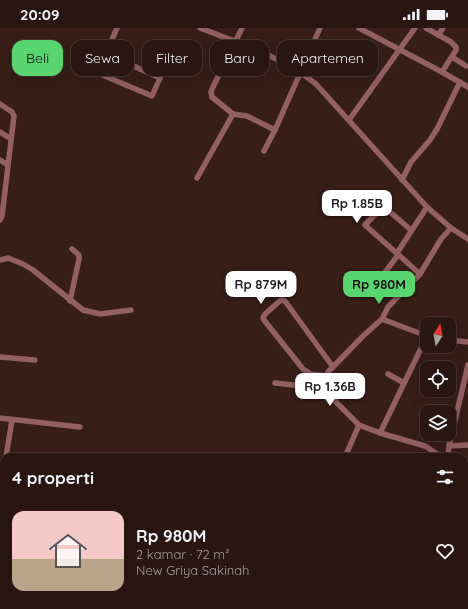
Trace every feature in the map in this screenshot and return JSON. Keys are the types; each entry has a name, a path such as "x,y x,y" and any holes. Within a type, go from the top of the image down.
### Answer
{"street":[{"path":"112,40 117,28"},
{"path":"200,28 230,40"},
{"path":"236,40 242,28"},
{"path":"315,40 320,28"},
{"path":"359,28 370,30 400,49 468,87"},
{"path":"349,120 415,28"},
{"path":"426,28 455,45 456,50 442,72"},
{"path":"438,35 443,28"},
{"path":"107,54 158,76 160,79 153,95 151,97 100,74 107,54"},
{"path":"452,57 466,66"},
{"path":"219,76 211,92 212,97 233,114 247,116 275,130"},
{"path":"264,151 299,76"},
{"path":"306,76 316,84 427,207 451,228 468,239"},
{"path":"402,180 410,162 430,140 437,129 460,82"},
{"path":"0,104 13,114 8,165 3,189 1,217"},
{"path":"197,178 233,114"},
{"path":"0,132 11,139"},
{"path":"0,160 8,165"},
{"path":"411,230 383,206 366,224 366,227 420,274"},
{"path":"377,283 398,254 411,230 427,207"},
{"path":"322,388 326,376 333,367 382,319 388,307 420,274 441,239 451,228"},
{"path":"70,301 79,259 79,256 72,249"},
{"path":"0,260 8,258 33,270 82,310 100,314 131,310"},
{"path":"326,376 311,374 303,369 263,318 265,314 280,300 285,301 333,367"},
{"path":"382,319 420,333"},
{"path":"456,341 468,342"},
{"path":"380,433 420,350"},
{"path":"0,357 35,360"},
{"path":"448,453 468,365"},
{"path":"388,374 404,383"},
{"path":"275,382 322,388 359,425 380,433 425,446 436,453"},
{"path":"0,418 80,427"},
{"path":"7,453 12,420"},
{"path":"347,453 359,425"},
{"path":"449,446 468,445"}]}
